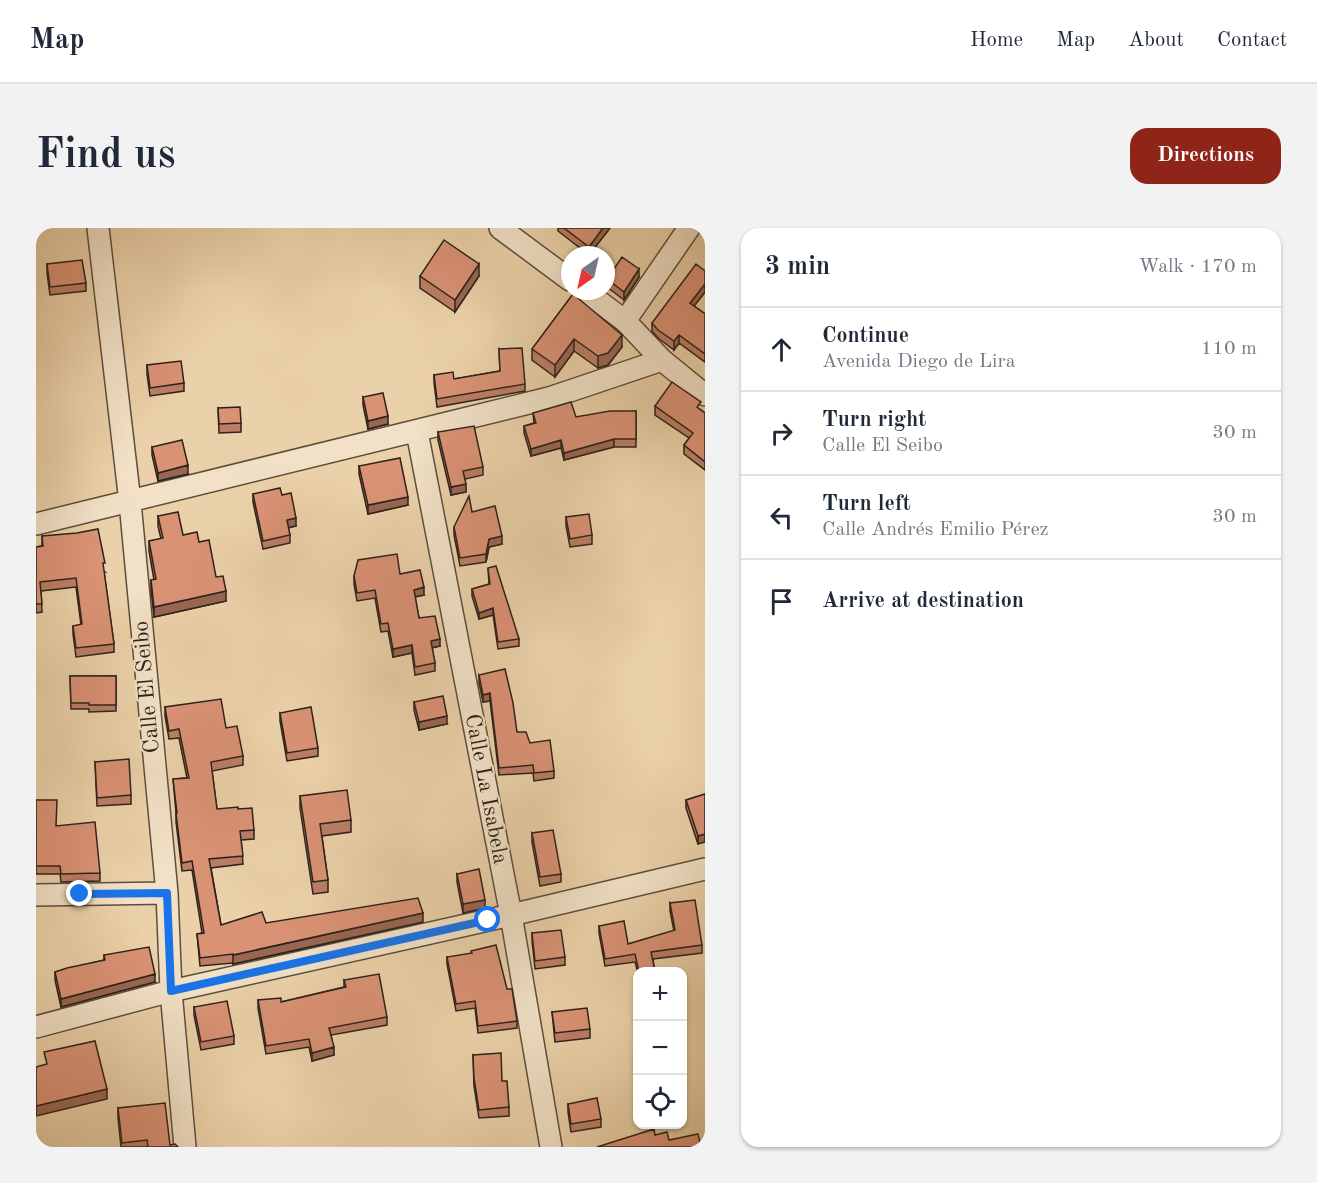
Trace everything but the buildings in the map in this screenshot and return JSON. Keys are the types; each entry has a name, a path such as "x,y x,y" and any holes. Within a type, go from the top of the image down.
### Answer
{"street":[{"name":"Calle El Seibo","path":"98,228 130,502 167,893 171,991 185,1147"},
{"path":"500,228 561,273"},
{"path":"625,321 689,228"},
{"path":"597,300 625,321 662,360 705,394"},
{"path":"36,524 549,398 662,360"},
{"name":"Calle La Isabela","path":"417,432 511,915 551,1147"},
{"path":"36,1027 171,991 705,869"},
{"path":"36,895 167,893"}],"route":[{"path":"80,894 167,893 171,991 488,920"}]}
